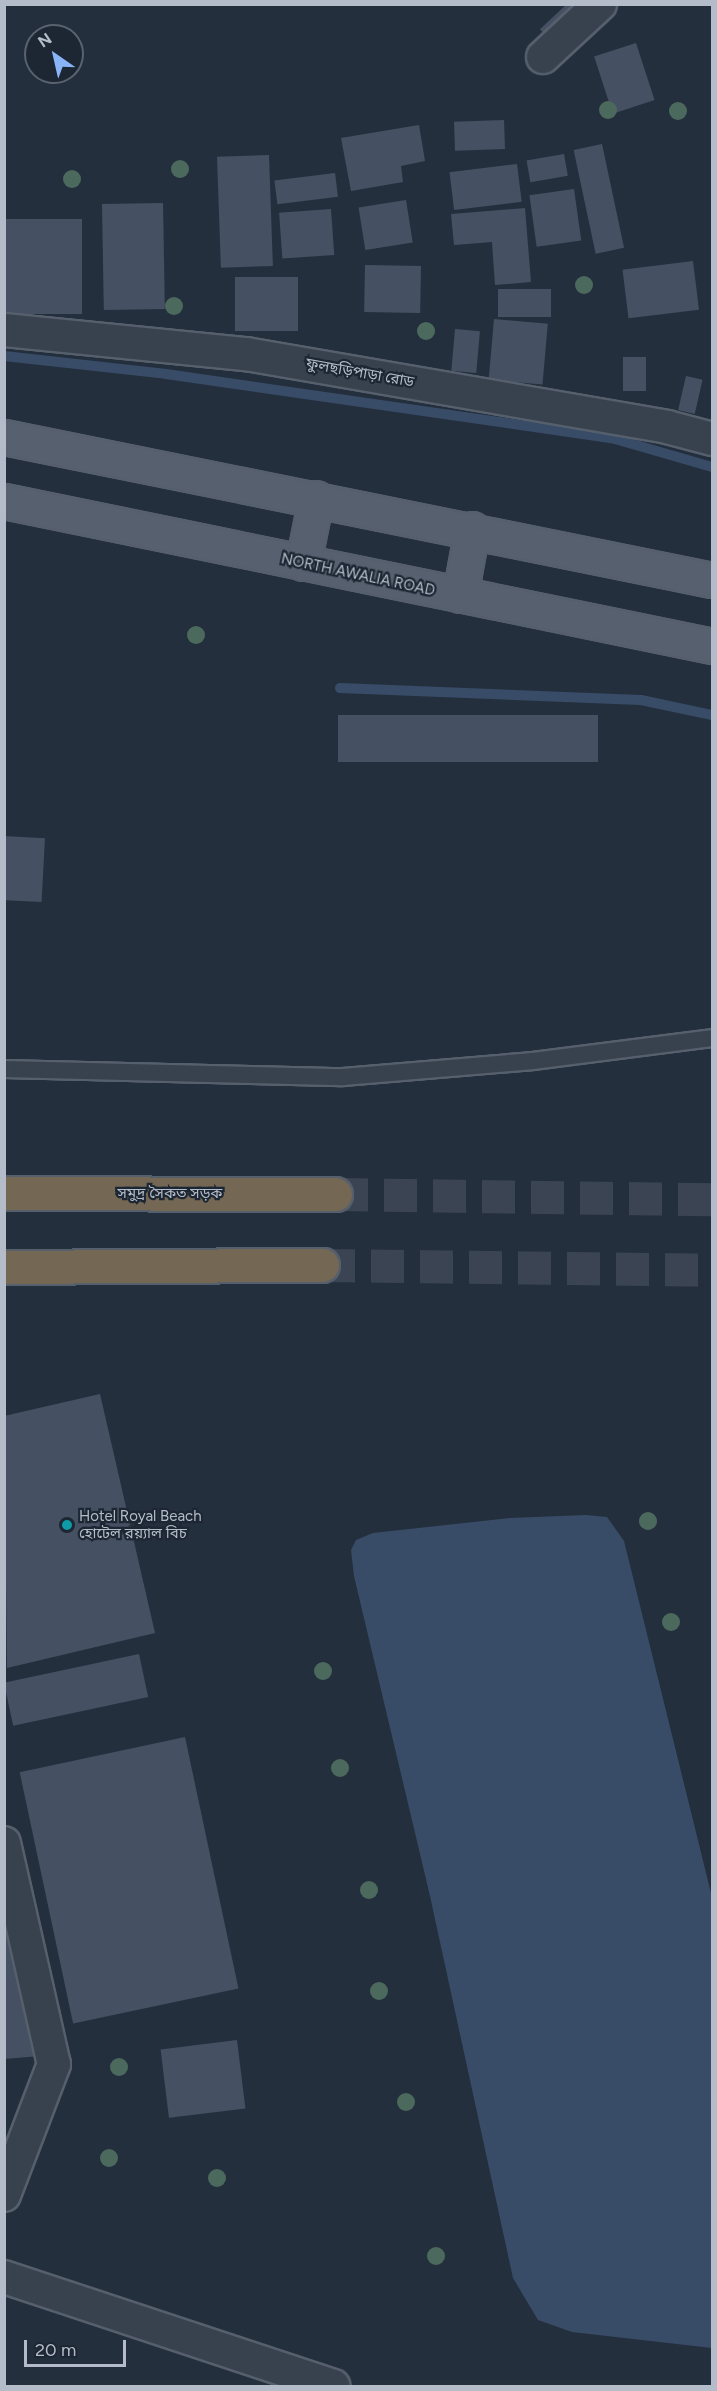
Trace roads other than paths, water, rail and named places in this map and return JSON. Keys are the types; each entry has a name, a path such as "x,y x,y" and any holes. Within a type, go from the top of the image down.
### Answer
{"highway":[{"name":"সমুদ্র সৈকত সড়ক","path":"4,1193 335,1194"},
{"path":"4,1267 322,1266"}],"main road":[{"path":"4,437 472,529 712,580"},
{"path":"303,563 316,498"},
{"name":"NORTH AWALIA ROAD","path":"4,501 712,646"},
{"path":"460,596 472,529"}],"street":[{"path":"543,57 600,4"},
{"name":"ফুলছড়িপাড়া রোড","path":"4,330 246,354 656,425 712,439"},
{"path":"4,1843 54,2064 4,2194"},
{"path":"4,2277 333,2386"}],"lane":[{"path":"4,1069 343,1077 532,1061 712,1038"}],"water":[{"path":"586,1515 607,1517 624,1541 712,1897 712,2348 572,2332 538,2320 513,2278 430,1896 354,1576 351,1550 356,1540 373,1533 510,1518"}],"waterway":[{"path":"4,356 166,374 615,439 712,467"},
{"path":"340,688 641,700 712,715"}],"tunnel":[{"path":"335,1194 712,1199"},
{"path":"322,1265 712,1270"}],"place":[{"name":"Hotel Royal Beach হোটেল রয়্যাল বিচ","path":"67,1525"}]}
